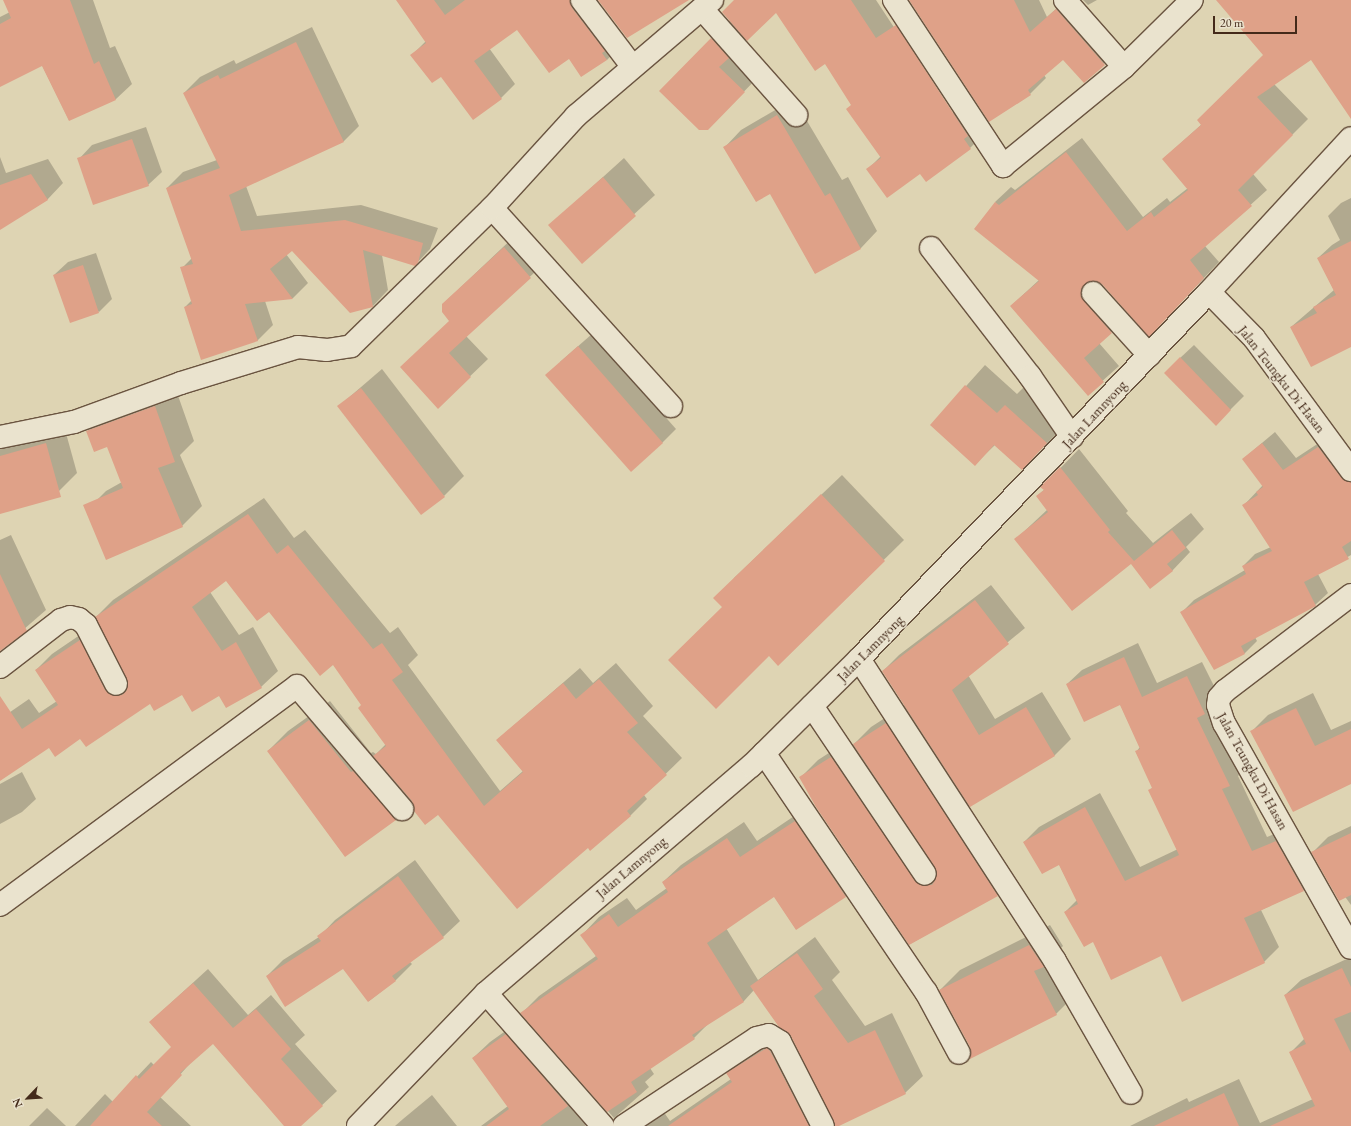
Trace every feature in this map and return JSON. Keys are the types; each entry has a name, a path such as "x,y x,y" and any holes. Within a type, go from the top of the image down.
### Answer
{"street":[{"path":"582,0 632,66"},
{"path":"894,0 1003,166 1124,67 1192,0"},
{"path":"1065,0 1124,67"},
{"path":"0,437 74,422 181,383 298,347 326,350 351,346 492,208 576,116 632,66 707,4 796,115"},
{"name":"Jalan Lamnyong","path":"358,1126 486,993 764,752 812,706 1072,437 1209,292 1351,138"},
{"path":"492,208 671,406"},
{"path":"931,248 1030,376 1072,437"},
{"name":"Jalan Teungku Di Hasan","path":"1209,292 1254,338 1351,470"},
{"path":"1093,293 1148,355"},
{"name":"Jalan Teungku Di Hasan","path":"1351,595 1225,691 1219,698 1218,706 1224,723 1351,948"},
{"path":"0,666 61,620 70,617 79,619 86,625 116,684"},
{"path":"859,659 1055,961 1131,1093"},
{"path":"0,905 297,686 402,809"},
{"path":"812,706 925,874"},
{"path":"764,752 926,992 959,1053"},
{"path":"486,993 603,1126"},
{"path":"624,1126 757,1038 769,1035 780,1042 823,1126"}],"building":[{"path":"3,0 70,0 94,64 99,61 116,100 69,121 42,66 0,87 0,24 11,18"},
{"path":"396,0 434,0 445,15 465,0 570,0 572,8 605,51 602,53 607,60 581,77 569,59 549,73 517,30 474,61 502,99 473,120 441,77 432,83 410,55 426,43"},
{"path":"598,0 689,0 627,38"},
{"path":"734,0 851,0 876,38 896,25 968,136 964,139 971,149 926,182 920,174 887,198 866,169 881,158 846,109 851,105 825,64 815,71 776,13 747,41 722,12"},
{"path":"909,0 1014,0 1030,32 1056,9 1105,65 1084,83 1063,60 1028,90 1031,95 989,122"},
{"path":"1216,0 1351,0 1351,119 1311,60 1257,97 1293,135 1238,190 1252,206 1190,260 1204,278 1149,337 1102,284 1090,281 1081,289 1084,301 1112,333 1084,358 1104,382 1088,396 1010,306 1039,281 974,229 995,202 999,205 1066,152 1127,231 1151,212 1154,217 1188,190 1162,159 1201,125 1197,120 1263,55"},
{"path":"711,38 729,58 719,67 745,92 708,130 699,130 659,91"},
{"path":"296,42 344,142 229,195 241,231 345,220 423,243 418,263 415,266 363,250 373,307 350,313 292,251 270,269 293,299 245,304 258,341 201,360 184,307 192,304 180,267 193,264 166,188 220,168 183,93 218,75 220,79"},
{"path":"777,115 825,196 830,193 861,249 815,274 770,194 756,202 723,147"},
{"path":"132,139 149,186 93,205 77,158"},
{"path":"31,174 48,200 0,230 0,185"},
{"path":"603,177 636,216 582,264 548,225"},
{"path":"1351,241 1351,347 1311,367 1290,327 1317,313 1313,307 1336,295 1317,258"},
{"path":"504,247 531,278 449,353 471,377 438,409 400,367 449,321 442,312 442,304"},
{"path":"83,265 99,313 70,323 53,275"},
{"path":"578,346 663,443 631,472 545,375"},
{"path":"1180,357 1231,410 1216,426 1164,373"},
{"path":"965,385 997,413 1005,405 1047,443 1022,470 994,445 975,466 930,425"},
{"path":"361,388 445,497 421,515 337,406"},
{"path":"155,406 175,462 158,468 183,527 106,560 83,505 123,488 107,447 94,452 86,431"},
{"path":"46,443 61,497 0,514 0,456"},
{"path":"1262,443 1283,470 1318,447 1341,477 1351,482 1351,541 1342,547 1349,559 1304,582 1316,606 1241,646 1245,654 1214,670 1180,612 1246,574 1242,566 1272,551 1242,505 1258,495 1256,492 1263,487 1242,459"},
{"path":"1060,467 1110,530 1108,532 1134,561 1172,530 1186,548 1167,564 1173,571 1150,589 1131,564 1072,611 1014,539 1048,512 1036,496 1044,490 1040,487"},
{"path":"821,494 885,561 778,666 769,656 716,709 668,660 722,607 713,598"},
{"path":"248,514 277,554 288,545 373,649 382,643 403,672 392,680 484,806 523,772 496,740 563,683 576,699 599,679 638,723 627,732 667,775 627,811 631,816 590,851 588,848 517,909 438,815 425,825 414,811 412,801 373,756 386,746 358,708 361,705 333,665 320,676 269,612 257,621 226,581 192,607 222,651 236,642 262,688 226,708 219,696 192,712 182,695 154,711 150,704 86,747 80,739 55,757 49,748 0,781 0,696 22,729 58,705 35,670 80,640 105,690 115,696 122,695 127,690 127,679 95,617"},
{"path":"0,574 27,631 0,651"},
{"path":"975,600 1009,644 952,690 979,735 1026,707 1055,756 970,807 882,671"},
{"path":"1124,657 1142,697 1187,676 1205,714 1197,718 1230,786 1222,789 1252,851 1276,841 1304,891 1244,918 1265,963 1182,1002 1161,956 1111,980 1093,942 1084,947 1064,912 1078,904 1059,865 1042,874 1023,842 1085,807 1125,881 1179,855 1148,790 1152,788 1135,751 1140,749 1120,705 1084,722 1066,684"},
{"path":"1296,708 1315,746 1351,729 1351,784 1293,812 1250,731"},
{"path":"309,720 351,772 353,771 396,820 345,857 267,751"},
{"path":"886,723 998,896 909,945 816,807 799,777 831,757 915,881 920,885 932,885 936,879 935,867 853,744"},
{"path":"795,821 846,897 796,930 774,897 707,943 744,1002 692,1035 695,1039 631,1082 637,1092 607,1112 520,1013 598,959 580,935 609,914 618,927 668,892 662,882 727,838 740,857"},
{"path":"1351,833 1351,895 1339,901 1311,852"},
{"path":"398,876 444,938 392,976 396,981 368,1002 343,969 285,1007 266,976 321,941 317,936"},
{"path":"1029,945 1044,967 1034,971 1057,1015 970,1059 970,1047 939,990"},
{"path":"797,953 823,989 814,996 848,1043 875,1030 906,1094 839,1126 835,1126 791,1036 779,1027 750,986"},
{"path":"1342,968 1351,987 1351,1012 1334,1019 1351,1053 1351,1126 1270,1126 1315,1106 1289,1052 1306,1044 1284,995"},
{"path":"193,983 233,1028 256,1009 291,1049 281,1059 323,1106 301,1126 284,1126 213,1044 180,1073 182,1075 147,1112 162,1126 90,1126 136,1075 139,1079 171,1047 149,1022"},
{"path":"506,1034 568,1106 540,1126 486,1126 509,1109 472,1058"},
{"path":"767,1048 770,1051 809,1126 668,1126 732,1082 726,1073"},
{"path":"1224,1093 1239,1126 1154,1126"}]}
